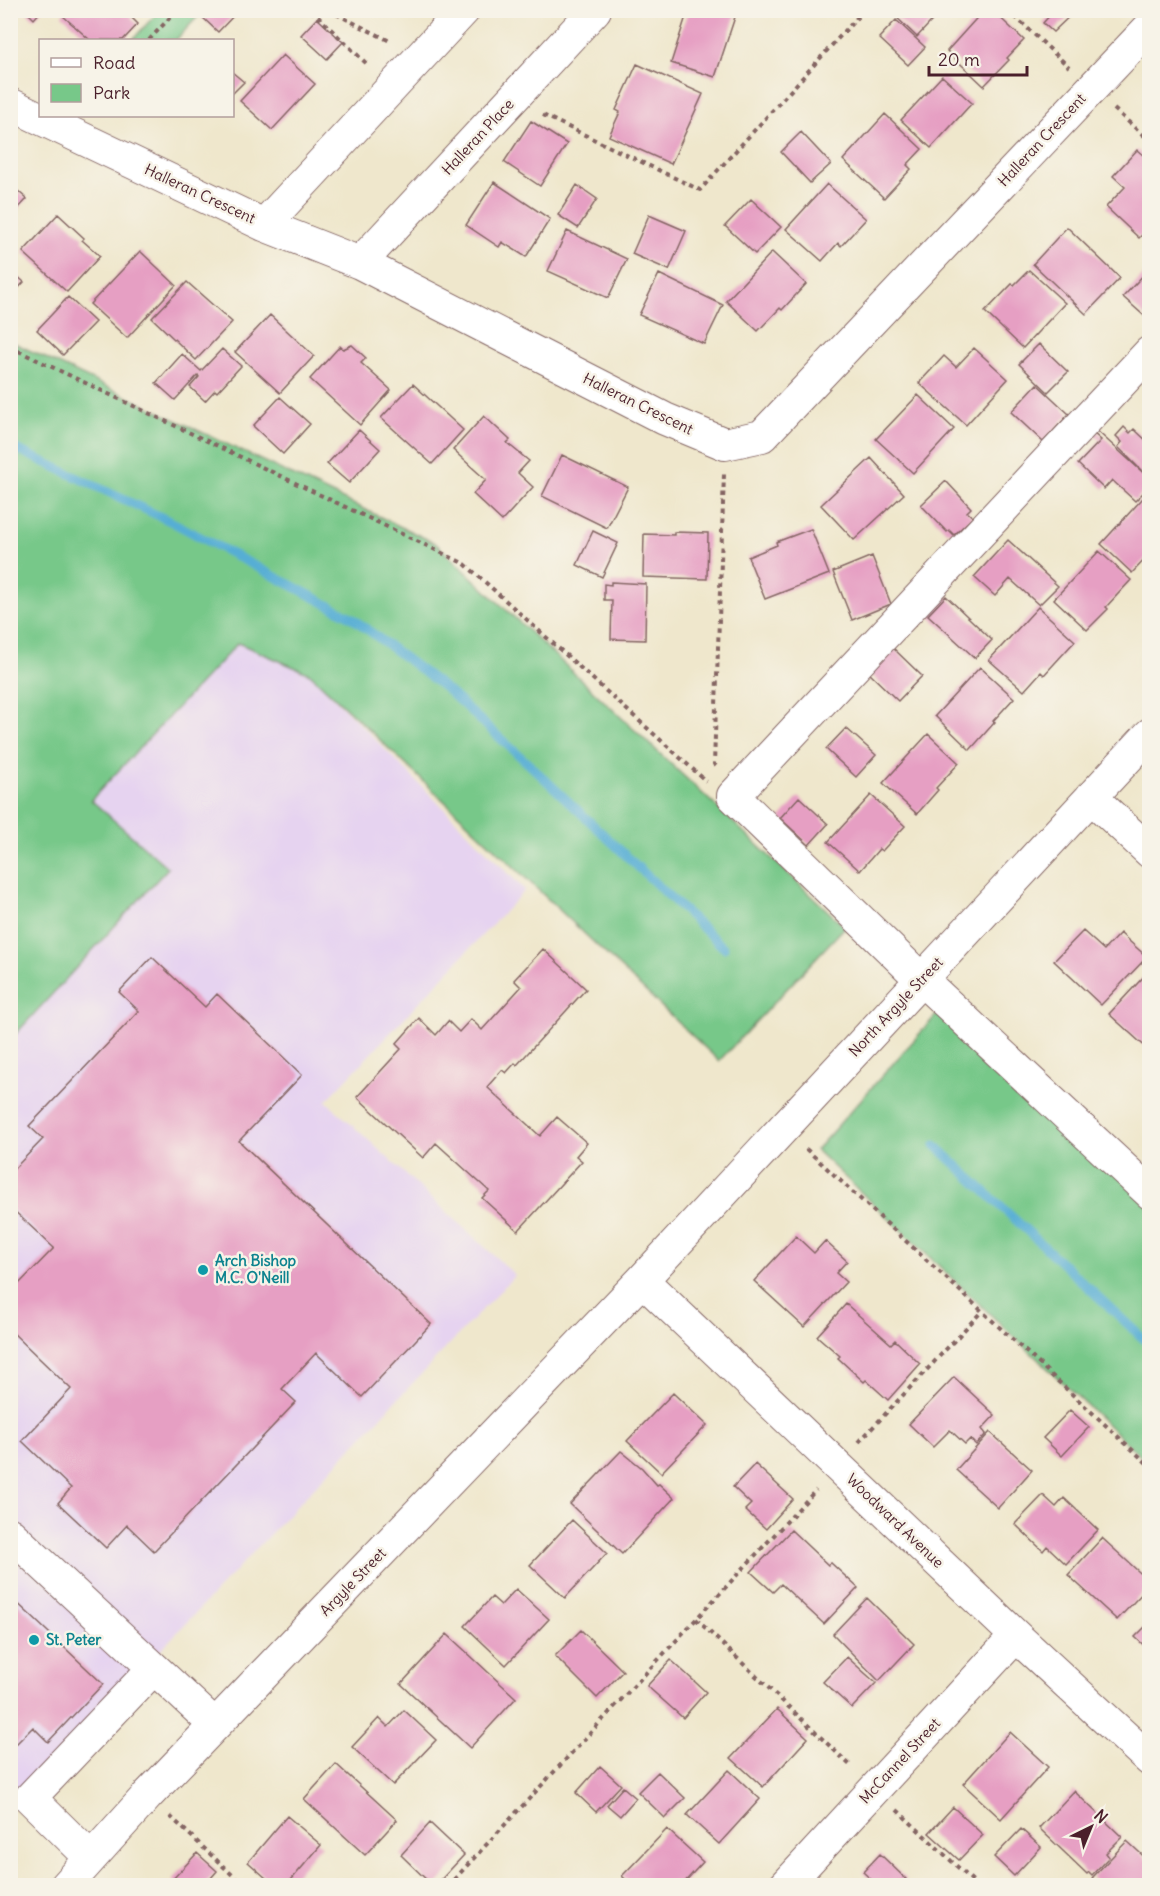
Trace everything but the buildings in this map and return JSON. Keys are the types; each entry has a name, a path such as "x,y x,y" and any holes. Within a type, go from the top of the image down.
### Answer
{"street":[{"path":"264,225 464,10"},
{"name":"Halleran Place","path":"360,263 595,10"},
{"name":"Halleran Crescent","path":"10,104 264,225 360,263 665,419 725,444 762,436 1149,27"},
{"path":"1149,352 733,796 922,980 1149,1193"},
{"name":"North Argyle Street","path":"642,1280 1149,734"},
{"path":"1091,797 1149,852"},
{"name":"Woodward Avenue","path":"642,1280 1149,1760"},
{"name":"Argyle Street","path":"66,1886 147,1796 642,1280"},
{"path":"10,1534 215,1725"},
{"name":"McCannel Street","path":"785,1886 1016,1636"},
{"path":"91,1858 30,1798 154,1668"}],"path":[{"path":"150,39 177,10"},
{"path":"311,10 391,88"},
{"path":"328,10 421,56"},
{"path":"512,100 700,190 864,10"},
{"path":"10,347 465,564 702,779 733,796"},
{"path":"725,444 714,764 733,796"},
{"path":"784,1128 1149,1466"},
{"path":"448,1886 982,1311"},
{"path":"696,1619 978,1886"},
{"path":"147,1796 244,1886"}],"shaded area":[{"path":"238,642 310,674 525,890 326,1101 515,1275 11,1808 10,1039 168,869 91,800"}],"green space":[{"path":"160,10 203,10 177,39 133,39"},
{"path":"10,341 435,543 845,927 719,1061 310,674 238,643 91,800 168,868 11,1039"},
{"path":"947,1003 1149,1193 1149,1464 816,1150"}],"waterway":[{"path":"10,446 174,523 351,617 446,689 724,948"},
{"path":"935,1145 1150,1345"}],"place":[{"name":"Arch Bishop M.C. O'Neill","path":"203,1270"},
{"name":"St. Peter","path":"34,1640"}]}
